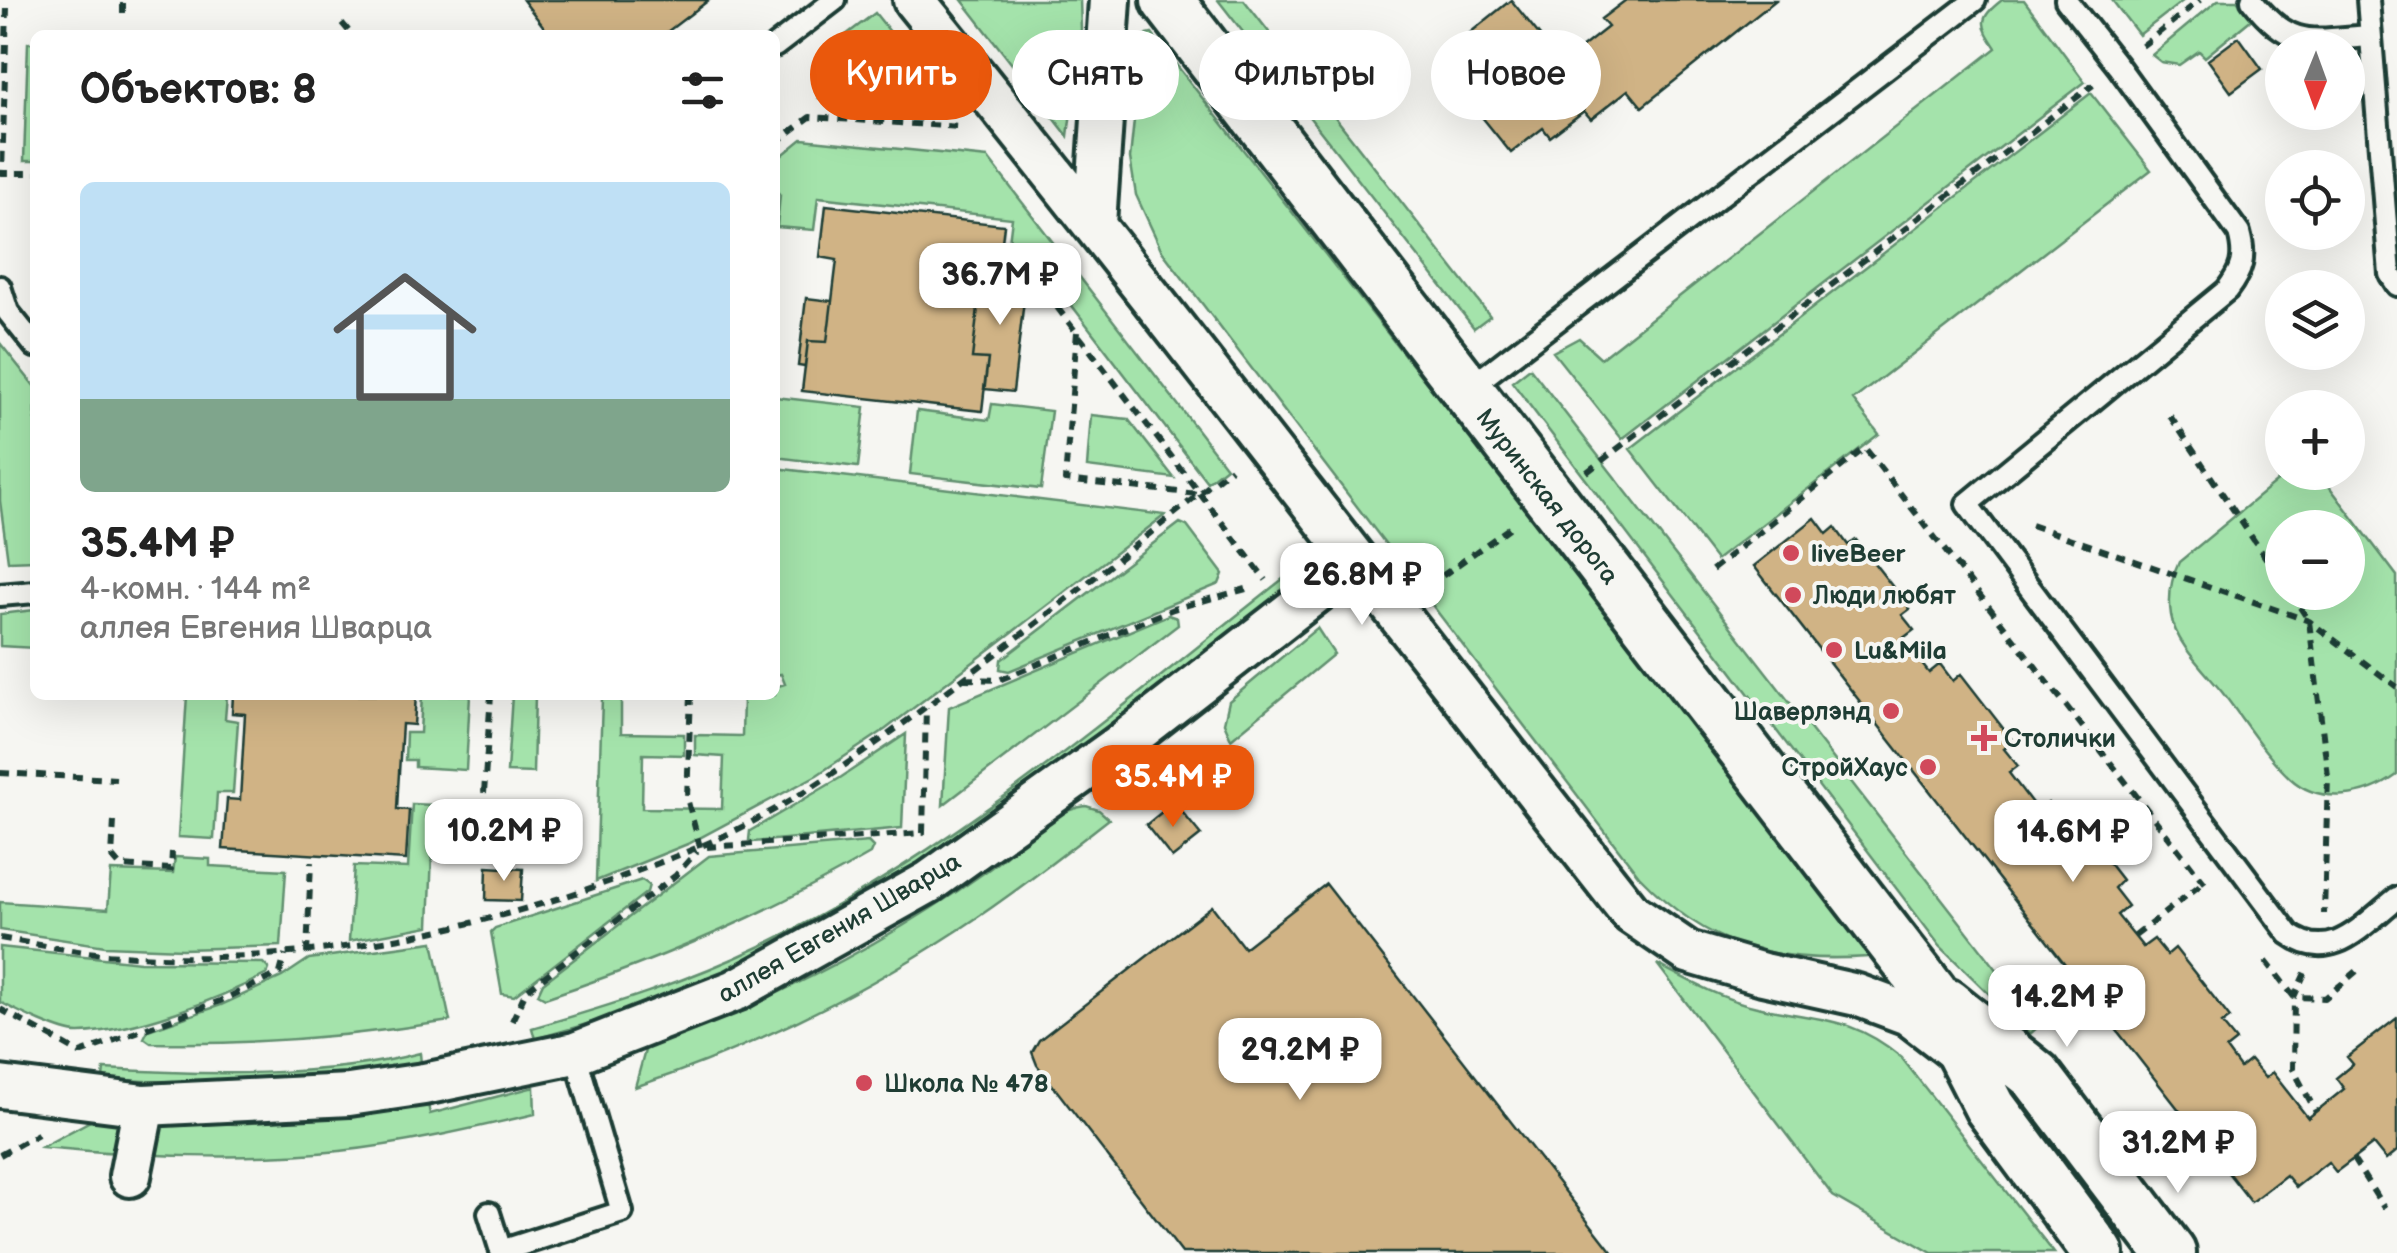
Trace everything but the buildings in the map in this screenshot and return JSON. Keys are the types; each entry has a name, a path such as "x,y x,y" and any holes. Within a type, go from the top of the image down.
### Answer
{"street":[{"path":"914,0 1095,224 1631,913 1688,952 1857,995 1908,1014 1966,1058"},
{"path":"1095,224 1110,0"},
{"name":"Муринская дорога","path":"1166,0 1930,992 1990,1107 2098,1253"},
{"name":"аллея Евгения Шварца","path":"0,1087 144,1106 349,1096 575,1053 736,990 929,882 1120,745 1355,562"},
{"name":"Муринская дорога","path":"1930,992 2036,1076 2170,1253"},
{"path":"130,1176 144,1106"}],"lane":[{"path":"780,42 835,0"},
{"path":"1466,390 1975,0"},
{"path":"2066,0 2239,233 2244,251 2242,270 2226,290 1967,504 2288,934 2317,948 2331,946 2397,898"},
{"path":"2252,0 2285,34 2306,40 2370,36"},
{"path":"2368,0 2390,274 2397,285"},
{"path":"0,287 8,312 30,340"},
{"path":"0,594 30,592"},
{"path":"489,1213 501,1251 622,1212 575,1053"}],"path":[{"path":"123,0 123,14"},
{"path":"1393,611 1550,498 2200,0"},
{"path":"7,8 2,173 30,173"},
{"path":"342,23 348,30"},
{"path":"780,139 810,117 964,128"},
{"path":"964,679 999,680 1173,609 1268,583 1053,302 1024,298"},
{"path":"1076,332 1064,480 1199,494"},
{"path":"2170,416 2265,557"},
{"path":"1712,570 1865,448 2215,896"},
{"path":"0,938 103,954 307,954 390,942 531,910 700,847 828,778 964,679 1240,461"},
{"path":"2031,525 2309,621 2397,687"},
{"path":"2302,610 2309,621 2328,776 2324,915"},
{"path":"484,792 490,700"},
{"path":"691,700 688,798 700,847"},
{"path":"512,1021 526,991 676,874 700,847 923,833 926,707"},
{"path":"0,774 116,779"},
{"path":"114,820 112,856 120,866 170,869 172,852"},
{"path":"307,954 312,862"},
{"path":"2134,936 2204,882"},
{"path":"2260,954 2294,997 2293,1070 2316,1112"},
{"path":"0,1009 80,1052 220,1001 280,973 285,955"},
{"path":"2294,997 2324,998 2368,963"},
{"path":"2047,1006 2078,981"},
{"path":"2353,1159 2384,1208"}],"green space":[{"path":"962,0 1080,0 1081,30 1012,30 1012,64 992,38 992,30 985,30"},
{"path":"1218,0 1244,0 1267,30 1241,30"},
{"path":"2002,0 2024,0 2085,82 1622,439 1553,352 1579,338 1601,358 1996,48 1984,22"},
{"path":"2112,0 2184,0 2139,35"},
{"path":"2218,0 2237,0 2253,18 2205,57 2199,51 2179,65 2161,62 2152,55"},
{"path":"875,13 889,30 852,30"},
{"path":"28,43 30,43 30,161 24,161"},
{"path":"1179,68 1199,94 1199,120 1220,120 1871,948 1869,957 1801,957 1743,946 1690,920 1639,876 1162,251 1136,195 1130,158 1134,120 1179,120"},
{"path":"2091,93 2151,170 1853,400 1879,434 1716,560 1630,449"},
{"path":"1056,120 1070,120 1068,136"},
{"path":"1312,120 1337,120 1490,316 1474,328"},
{"path":"802,139 988,158 1226,467 1207,482 1060,290 1045,288 1046,282 1035,281 1035,269 1006,266 1012,218 818,197 814,230 780,227 780,157"},
{"path":"0,343 30,381 30,560 8,561 0,501"},
{"path":"1530,368 2040,1025 2030,1034 1940,946 1512,382"},
{"path":"780,398 865,407 858,467 780,458"},
{"path":"992,404 1051,411 1041,489 910,474 917,411 989,420"},
{"path":"1091,415 1128,419 1174,478 1087,467"},
{"path":"780,469 1165,515 886,729 817,775 690,843 596,881 602,700 621,700 621,733 684,734 684,755 643,754 642,808 722,809 724,757 695,755 695,735 742,736 743,700 780,700 780,686 785,684 781,674"},
{"path":"2266,490 2332,490 2347,510 2265,510 2265,610 2365,610 2365,534 2397,576 2397,775 2372,789 2344,795 2315,792 2290,778 2178,636 2171,615 2172,581 2179,562"},
{"path":"1180,523 1187,526 1223,574 1219,584 1009,671 1000,669 1001,660"},
{"path":"1302,564 1308,573 926,864 764,955 625,1013 535,1039 532,1028 648,992 761,946 904,865 1040,770"},
{"path":"30,611 30,648 0,646 0,614"},
{"path":"1168,615 1177,618 1178,625 943,805 949,707"},
{"path":"1317,628 1334,654 1231,739 1224,723 1229,701"},
{"path":"187,700 227,700 225,719 238,721 233,793 217,793 214,839 178,837"},
{"path":"422,700 470,700 466,770 415,767 415,760 405,760 406,733 420,733"},
{"path":"512,700 535,700 533,773 507,772"},
{"path":"906,734 902,828 749,840 750,831"},
{"path":"412,804 434,805 429,926 349,941 354,866 408,868"},
{"path":"1086,806 1109,819 998,903 922,953 761,1038 635,1087 646,1047 735,1012 864,949 946,899 1047,823"},
{"path":"868,842 873,847 870,854 752,916 588,983 545,998 538,994 543,983 709,856"},
{"path":"175,857 210,859 210,866 286,870 281,946 105,946 0,930 0,902 108,909 111,871 173,873"},
{"path":"642,880 649,885 647,892 514,996 502,994 491,932 495,928"},
{"path":"433,942 450,1021 264,1041 151,1043 144,1038 148,1030 221,1005 282,977 309,959"},
{"path":"0,947 140,962 263,963 269,969 267,974 200,1004 126,1027 80,1033 52,1026 0,1002"},
{"path":"1657,964 1731,999 1849,1026 1883,1043 1901,1057 2054,1253 1932,1253 1833,1196"},
{"path":"420,1053 421,1064 302,1078 223,1082 103,1079 104,1069 181,1073 304,1071"},
{"path":"534,1087 535,1114 365,1148 228,1157 42,1147 94,1119 237,1124 428,1104 430,1114"}],"place":[{"name":"liveBeer","path":"1791,553"},
{"name":"Люди любят","path":"1793,595"},
{"name":"Lu&Mila","path":"1834,650"},
{"name":"Шаверлэнд","path":"1891,711"},
{"name":"Столички","path":"1984,738"},
{"name":"СтройХаус","path":"1928,767"},
{"name":"Школа № 478","path":"864,1083"}]}
